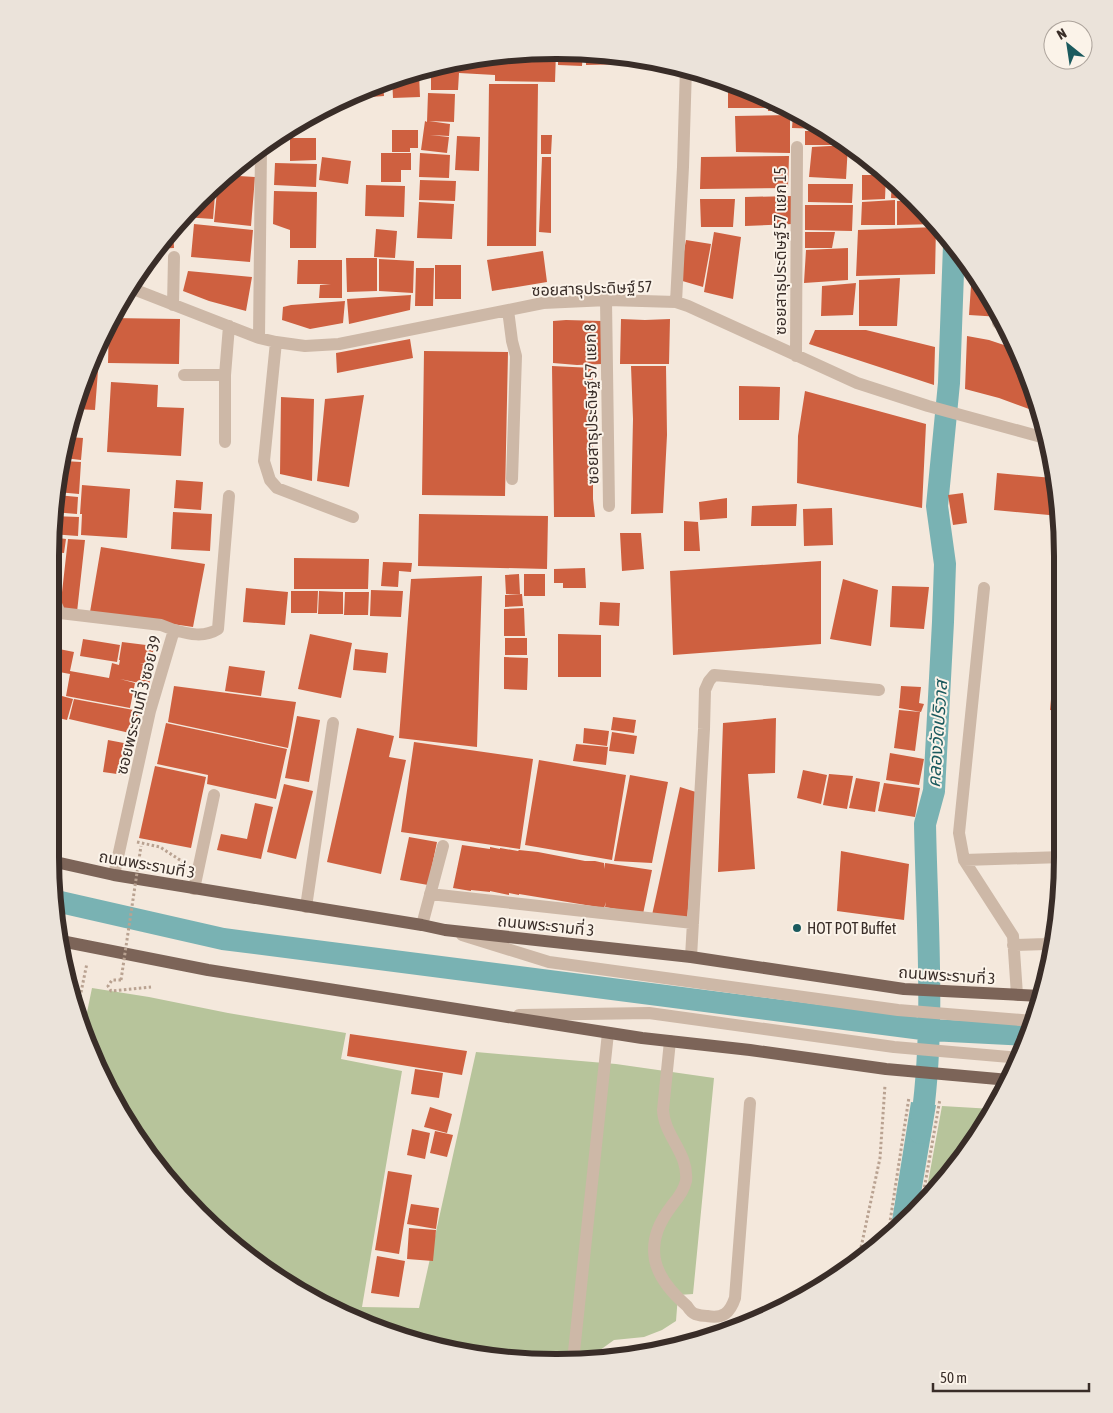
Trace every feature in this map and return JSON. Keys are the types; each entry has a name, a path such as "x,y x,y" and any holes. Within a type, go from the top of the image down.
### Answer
{"main road":[{"name":"ถนนพระรามที่ 3","path":"59,864 194,889 445,930 692,958 904,989 1034,996"},
{"path":"66,942 208,970 608,1033 911,1072 1002,1079"}],"street":[{"path":"676,302 686,76"},
{"name":"ซอยสาธุประดิษฐ์ 57 แยก 15","path":"796,356 797,147"},
{"path":"259,338 261,156"},
{"path":"173,305 174,257"},
{"name":"ซอยสาธุประดิษฐ์ 57","path":"136,290 259,338 305,346 339,344 543,303 606,301 676,302 857,383 928,406 1039,436"},
{"name":"ซอยสาธุประดิษฐ์ 57 แยก 8","path":"606,301 609,506"},
{"path":"508,310 516,356 512,479"},
{"path":"225,442 225,375 229,326"},
{"path":"276,342 264,461 270,480 277,488 353,517"},
{"path":"184,376 225,375"},
{"name":"ซอยพระรามที่ 3 ซอย 39","path":"114,875 150,711 174,630 190,635 210,634 218,629 229,496"},
{"path":"984,588 959,833 964,860 1013,936 1017,995"},
{"path":"59,611 60,613 161,625 174,630"},
{"path":"692,958 705,690 709,681 714,675 879,690"},
{"path":"306,907 333,723"},
{"path":"194,889 214,795"},
{"path":"422,925 443,846"},
{"path":"964,860 1054,857"},
{"path":"430,894 693,923"},
{"path":"445,930 549,962 898,1010 1026,1020"},
{"path":"1013,945 1047,943"},
{"path":"494,1015 650,1013 894,1047 1012,1057"},
{"path":"574,1353 608,1033"},
{"path":"670,1041 662,1110 663,1119 665,1126 680,1149 684,1161 686,1181 681,1194 658,1226 654,1251 656,1262 665,1284 695,1314 719,1317 728,1312 735,1298 750,1102"}],"path":[{"path":"132,842 160,846 183,862"},
{"path":"133,847 141,846 121,980 112,980 108,986 111,991 151,988"},
{"path":"80,998 90,946"},
{"path":"860,1251 880,1158 886,1069"},
{"path":"889,1227 909,1097"},
{"path":"924,1192 940,1099"}],"green space":[{"path":"92,988 149,997 228,1013 346,1033 341,1059 402,1071 362,1307 419,1308 476,1052 616,1064 714,1078 693,1294 678,1295 676,1321 662,1330 644,1337 614,1340 597,1352 556,1354 524,1353 459,1345 397,1328 336,1303 308,1288 253,1251 228,1231 182,1185 162,1160 125,1105 110,1077 86,1018"},
{"path":"942,1106 986,1109 951,1160 927,1188"}],"water":[{"path":"911,1102 936,1105 921,1195 891,1225"}],"building":[{"path":"556,59 555,82 495,81 495,75 459,73 458,90 431,90 431,75 459,68 524,60"},
{"path":"558,59 582,60 582,66 558,65"},
{"path":"586,60 628,64 586,65"},
{"path":"419,79 420,97 393,98 392,87"},
{"path":"489,84 538,84 536,246 487,246"},
{"path":"384,90 384,96 371,97 371,95"},
{"path":"728,90 767,106 767,108 728,108"},
{"path":"428,93 455,94 454,122 429,121 450,124 449,136 430,135 449,137 447,153 421,150 425,121 427,122"},
{"path":"768,106 779,111 768,111"},
{"path":"786,115 790,117 790,153 736,152 735,116"},
{"path":"793,118 811,129 792,128"},
{"path":"392,130 418,130 418,148 410,148 410,152 392,152"},
{"path":"805,131 814,131 836,145 805,145"},
{"path":"541,135 552,135 551,154 541,154"},
{"path":"457,136 480,137 479,171 455,170"},
{"path":"290,138 316,138 316,160 290,161"},
{"path":"837,146 848,153 846,179 809,177 812,147"},
{"path":"381,153 411,153 411,170 401,170 401,182 381,182"},
{"path":"420,153 450,155 449,178 419,177"},
{"path":"789,156 788,188 700,189 701,157"},
{"path":"322,157 351,161 348,184 319,180"},
{"path":"542,157 551,157 551,233 539,232"},
{"path":"275,163 317,164 316,187 274,185"},
{"path":"862,175 876,175 886,183 885,199 862,200"},
{"path":"236,176 255,177 251,226 214,222 217,193"},
{"path":"420,180 456,181 455,201 419,200"},
{"path":"808,184 853,184 852,203 808,202"},
{"path":"366,185 405,186 404,217 365,216"},
{"path":"892,189 902,198 891,198"},
{"path":"274,191 317,192 316,248 290,248 290,230 273,224"},
{"path":"215,195 213,219 192,218"},
{"path":"793,196 793,224 745,226 745,197"},
{"path":"700,199 735,199 733,227 701,227"},
{"path":"895,200 895,225 861,225 862,202"},
{"path":"897,201 904,201 927,224 897,225"},
{"path":"419,202 454,204 452,239 417,238"},
{"path":"805,205 853,205 852,231 805,230"},
{"path":"194,224 253,230 250,262 191,257"},
{"path":"930,227 936,234 935,274 856,276 858,230"},
{"path":"376,229 397,231 395,258 374,257"},
{"path":"714,232 741,237 733,299 704,292"},
{"path":"805,232 835,232 832,248 805,248"},
{"path":"174,239 174,248 166,248"},
{"path":"686,240 711,244 703,287 679,280"},
{"path":"848,248 848,280 804,283 806,250"},
{"path":"543,251 547,282 492,291 487,260"},
{"path":"346,258 377,258 377,291 347,292"},
{"path":"379,259 414,261 413,293 379,291"},
{"path":"298,260 342,260 342,298 319,298 320,285 331,284 297,284"},
{"path":"435,265 461,265 461,299 435,299"},
{"path":"416,268 434,268 433,306 415,306"},
{"path":"188,271 252,277 246,311 209,301 183,291"},
{"path":"900,278 897,326 859,326 859,280"},
{"path":"971,282 993,316 969,315"},
{"path":"856,283 853,315 821,316 822,286"},
{"path":"411,295 410,310 349,324 347,299"},
{"path":"345,301 343,323 310,329 282,320 283,307"},
{"path":"120,318 180,319 179,364 108,363 109,339"},
{"path":"621,319 670,319 669,364 620,364"},
{"path":"553,321 602,321 602,364 577,365 553,363"},
{"path":"815,330 866,330 935,347 934,385 809,344"},
{"path":"967,336 989,340 1007,346 1032,410 999,398 965,389"},
{"path":"410,339 413,358 337,373 336,353"},
{"path":"424,351 508,352 505,496 422,495"},
{"path":"99,362 95,410 81,409"},
{"path":"552,366 593,368 593,499 595,517 554,517"},
{"path":"631,366 666,366 667,435 663,513 631,514 633,419"},
{"path":"111,382 158,385 157,407 184,408 181,456 107,452"},
{"path":"739,386 780,387 779,420 739,420"},
{"path":"805,391 926,424 922,508 797,483 798,436"},
{"path":"364,395 349,487 317,481 325,399"},
{"path":"281,397 314,399 312,481 280,474"},
{"path":"74,437 83,438 81,460 68,458"},
{"path":"68,461 81,462 79,494 63,493"},
{"path":"997,473 1048,478 1052,515 994,510"},
{"path":"176,480 203,482 201,510 174,508"},
{"path":"82,485 130,489 127,538 81,535"},
{"path":"963,493 967,523 953,525 948,495"},
{"path":"63,496 78,497 77,514 61,513"},
{"path":"727,498 727,518 700,520 699,502"},
{"path":"797,504 796,526 751,526 752,506"},
{"path":"832,508 833,545 804,546 803,509"},
{"path":"173,512 212,514 210,551 171,549"},
{"path":"419,514 548,516 547,569 418,566"},
{"path":"61,516 79,517 78,536 60,535"},
{"path":"684,521 698,522 700,551 684,551"},
{"path":"620,533 641,533 644,569 622,571"},
{"path":"60,538 66,539 64,553 59,553"},
{"path":"68,539 85,540 77,612 60,610"},
{"path":"101,547 205,564 193,627 90,612"},
{"path":"294,558 369,559 368,589 294,589"},
{"path":"821,561 821,644 673,655 670,571"},
{"path":"383,562 412,563 411,572 399,571 398,587 381,586"},
{"path":"585,568 586,588 563,588 563,583 554,583 554,569"},
{"path":"519,574 520,594 506,594 505,575"},
{"path":"524,574 545,574 545,596 524,596"},
{"path":"482,576 477,747 399,738 411,579"},
{"path":"843,579 878,590 871,646 830,639"},
{"path":"892,586 929,587 924,629 890,627"},
{"path":"246,588 288,592 285,625 243,622"},
{"path":"371,590 403,591 401,617 370,616"},
{"path":"291,591 318,591 317,613 291,613"},
{"path":"319,591 343,592 343,614 318,614"},
{"path":"345,592 369,592 368,615 344,615"},
{"path":"522,594 523,606 505,607 505,595"},
{"path":"600,602 620,603 619,626 599,625"},
{"path":"524,608 525,636 504,636 504,609"},
{"path":"310,634 352,643 341,698 298,689"},
{"path":"558,634 601,635 601,677 558,677"},
{"path":"505,638 527,638 527,655 505,655"},
{"path":"83,639 120,645 117,662 80,656"},
{"path":"122,642 154,646 151,664 140,663 153,666 149,685 120,679 135,683 130,708 66,696 70,674 59,672 59,649 74,652 70,671 109,678 112,663 119,665"},
{"path":"355,649 388,653 386,673 353,670"},
{"path":"504,657 528,658 527,690 504,689"},
{"path":"229,666 265,671 261,696 225,691"},
{"path":"1054,667 1054,710 1050,710"},
{"path":"174,686 296,702 288,748 168,722"},
{"path":"901,686 921,687 919,703 924,704 921,712 899,708"},
{"path":"59,695 73,699 67,720 59,718"},
{"path":"74,699 139,711 134,734 69,719"},
{"path":"899,710 920,712 915,751 894,748"},
{"path":"297,716 320,720 309,782 285,778"},
{"path":"613,717 636,720 634,733 611,730"},
{"path":"776,718 775,773 748,774 755,869 718,872 723,723"},
{"path":"166,723 287,749 276,799 207,784 208,775 157,764"},
{"path":"357,728 394,736 389,757 406,760 381,874 327,862"},
{"path":"584,728 609,731 607,746 583,743"},
{"path":"612,732 637,736 634,754 609,751"},
{"path":"108,740 129,744 124,775 103,772"},
{"path":"414,742 533,759 520,849 401,832"},
{"path":"576,744 608,747 606,765 573,761"},
{"path":"890,753 924,759 919,785 886,780"},
{"path":"539,760 626,775 612,860 525,845"},
{"path":"155,766 206,777 191,848 139,838"},
{"path":"803,770 827,775 821,804 797,798"},
{"path":"829,774 853,776 847,809 823,805"},
{"path":"630,775 668,782 652,863 614,861"},
{"path":"856,778 880,782 875,812 849,808"},
{"path":"884,783 920,788 915,817 878,811"},
{"path":"284,784 313,791 296,859 267,852"},
{"path":"680,787 699,793 687,919 652,915"},
{"path":"255,803 273,807 261,859 217,850 221,834 247,839"},
{"path":"409,837 437,842 428,885 400,880"},
{"path":"462,845 538,852 585,861 595,861 604,863 604,869 605,863 652,870 643,914 605,907 606,902 604,908 519,894 509,893 509,895 490,891 471,891 453,888"},
{"path":"841,851 909,864 904,920 837,911"},
{"path":"350,1034 467,1051 462,1075 347,1056"},
{"path":"415,1069 443,1073 439,1098 411,1094"},
{"path":"430,1107 452,1114 447,1133 424,1127"},
{"path":"412,1129 430,1133 425,1159 407,1155"},
{"path":"435,1131 453,1135 447,1157 430,1153"},
{"path":"388,1171 412,1175 399,1254 375,1250"},
{"path":"411,1204 439,1208 436,1229 407,1224"},
{"path":"409,1228 436,1230 433,1261 407,1259"},
{"path":"377,1256 405,1261 399,1297 371,1293"}],"waterway":[{"name":"คลองวัดปริวาส","path":"920,1133 928,1057 929,1018 929,940 925,824 934,791 945,564 937,506 949,383 954,257"},
{"path":"61,902 223,939 930,1030 1021,1035"}],"place":[{"name":"HOT POT Buffet","path":"797,928"}]}
